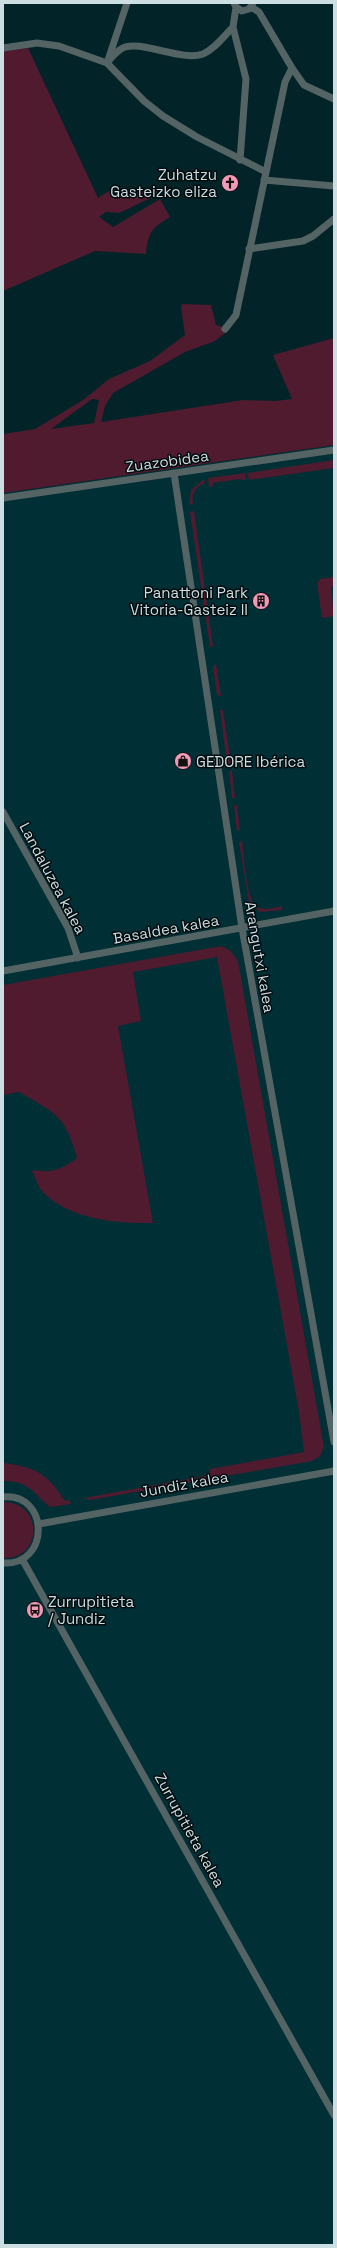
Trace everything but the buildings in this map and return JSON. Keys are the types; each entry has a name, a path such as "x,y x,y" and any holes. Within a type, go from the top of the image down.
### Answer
{"street":[{"path":"108,62 127,3"},
{"path":"240,160 246,79 233,27 235,5 245,10 252,5 258,12 304,85 334,99"},
{"path":"108,62 121,49 137,47 184,55 202,54 210,50 233,27"},
{"path":"3,48 37,43 60,46 108,62 144,101 163,116 240,160 266,172"},
{"path":"225,329 236,315 284,82 292,68"},
{"path":"264,180 334,186"},
{"path":"249,249 302,240 313,236 334,219"},
{"name":"Zuazobidea","path":"3,498 334,450"},
{"name":"Arangutxi kalea","path":"174,473 242,928 334,1442"},
{"name":"Landaluzea kalea","path":"3,812 68,928 78,958"},
{"name":"Basaldea kalea","path":"3,971 334,911"},
{"name":"Jundiz kalea","path":"38,1524 334,1471"},
{"path":"3,1497 14,1497 27,1504 33,1510 39,1532 36,1544 29,1554 22,1559 3,1563"},
{"name":"Zurrupitieta kalea","path":"22,1559 334,2115"}],"shaded area":[{"path":"28,48 98,198 112,189 159,191 159,194 119,213 106,212 99,217 113,227 160,199 170,217 159,224 149,236 146,254 95,251 3,291 3,51"},
{"path":"182,304 211,305 216,325 230,329 215,341 185,352 113,393 105,406 101,422 243,400 275,401 292,399 273,355 334,338 334,445 3,493 3,434 35,429 83,400 109,379 150,361 185,335 181,307","holes":["92,399 99,400 94,423 51,429"]},
{"path":"334,445 334,2245 3,2245 3,493"},
{"path":"334,460 334,468 249,480 247,473"},
{"path":"245,473 246,481 240,479 213,483 213,487 209,486 208,478"},
{"path":"204,479 205,483 194,491 193,504 189,505 191,490"},
{"path":"194,511 213,646 210,647 190,512"},
{"path":"334,577 334,586 331,587 334,616 322,618 317,583 320,579"},
{"path":"216,664 221,696 217,695 213,666"},
{"path":"220,710 223,710 231,763 227,764"},
{"path":"229,771 232,771 235,798 232,798"},
{"path":"237,805 240,830 237,831 234,806"},
{"path":"242,841 248,887 253,903 257,907 263,909 282,906 282,910 260,912 249,902 239,842"},
{"path":"221,946 231,951 238,961 324,1447 320,1456 312,1461 90,1500 84,1498 210,1475 210,1469 304,1452 299,1412 217,957 133,972 141,1021 118,1026 153,1223 109,1221 79,1214 52,1200 42,1191 32,1171 49,1171 58,1169 77,1158 68,1132 57,1117 50,1111 19,1092 3,1095 3,985"},
{"path":"3,1463 32,1469 39,1473 52,1484 65,1501 69,1500 71,1504 50,1507 25,1486 19,1483 3,1481"},
{"path":"3,1502 16,1504 26,1511 32,1520 33,1531 31,1541 26,1550 16,1556 3,1558"}],"place":[{"name":"Zuhatzu Gasteizko eliza","path":"230,183"},
{"name":"Panattoni Park Vitoria-Gasteiz II","path":"261,601"},
{"name":"GEDORE Ibérica","path":"183,761"},
{"name":"Zurrupitieta / Jundiz","path":"35,1610"}]}
